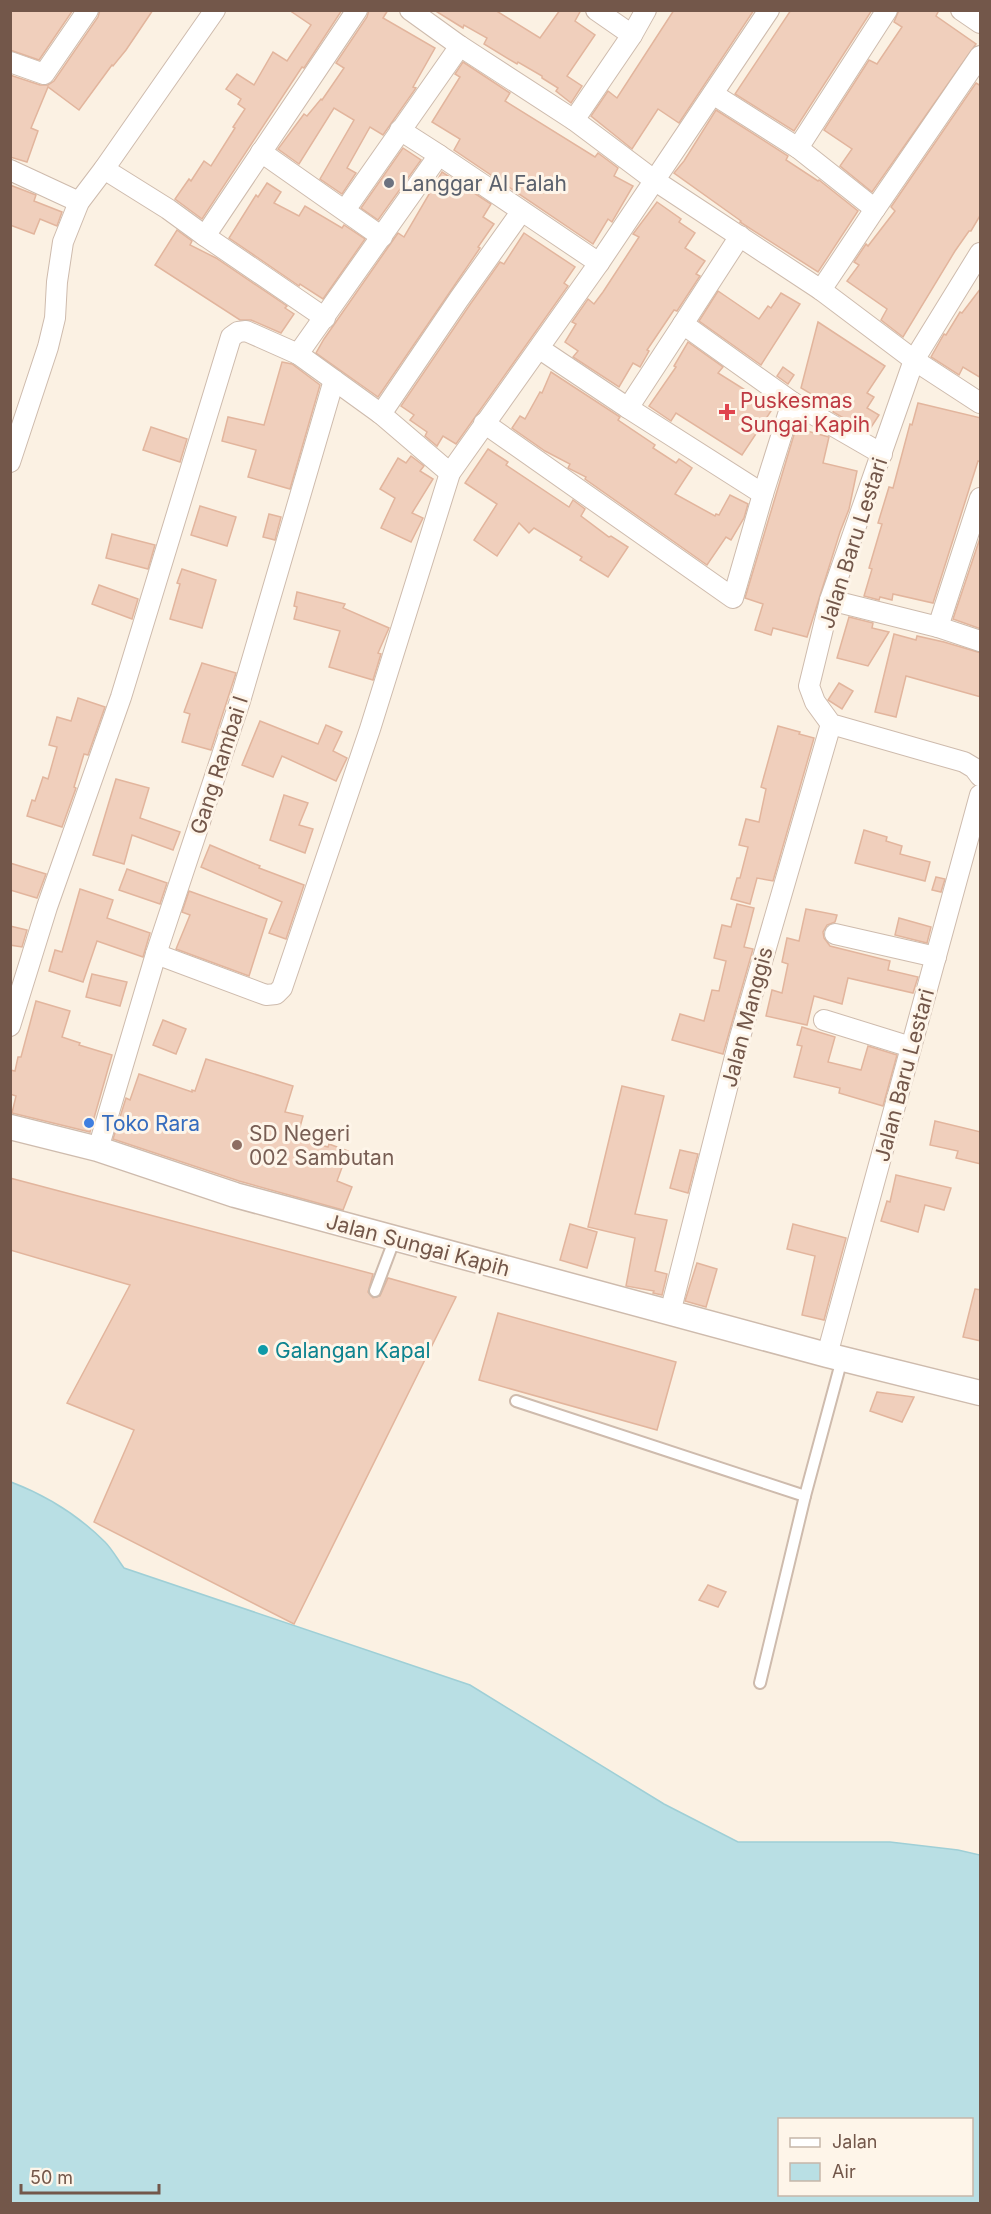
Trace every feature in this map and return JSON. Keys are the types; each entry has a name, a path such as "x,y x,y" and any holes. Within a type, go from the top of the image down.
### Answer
{"street":[{"path":"10,62 44,74 88,10"},
{"path":"10,462 48,347 55,318 63,242 79,202 215,10"},
{"path":"205,236 357,10"},
{"path":"410,10 460,46 574,120 654,180 821,290 914,360 981,403"},
{"path":"596,10 632,35"},
{"path":"574,120 632,35 646,10"},
{"path":"156,954 266,995 276,994 282,988 370,729 450,473 484,423 540,349 769,10"},
{"path":"798,148 887,10"},
{"path":"961,10 981,23"},
{"path":"345,210 460,46"},
{"path":"821,290 981,56"},
{"path":"713,93 798,148 875,208"},
{"path":"400,130 599,263"},
{"path":"261,152 382,237"},
{"path":"298,354 439,155"},
{"path":"104,169 168,209 325,318"},
{"path":"10,170 79,202"},
{"path":"381,414 459,298 521,212"},
{"path":"628,408 740,236"},
{"name":"Jalan Baru Lestari","path":"831,724 815,702 809,686 830,600 914,360 981,253"},
{"path":"683,324 792,402 882,454"},
{"path":"10,1026 47,907 121,697 231,337 238,332 246,332 298,354 381,414 450,473"},
{"path":"540,349 763,494"},
{"name":"Gang Rambai I","path":"98,1149 156,954 240,701 334,380"},
{"path":"484,423 733,598 792,402"},
{"path":"938,627 981,498"},
{"path":"830,600 938,627 981,641"},
{"path":"831,724 964,762 981,776"},
{"name":"Jalan Manggis","path":"670,1313 740,1037 831,724"},
{"name":"Jalan Baru Lestari","path":"834,1357 911,1047 981,795"},
{"path":"835,934 936,957"},
{"path":"824,1020 911,1047"},
{"name":"Jalan Sungai Kapih","path":"10,1127 98,1149 235,1195 834,1357 981,1393"}],"lane":[{"path":"375,1291 395,1238"},
{"path":"760,1683 805,1496 834,1357"},
{"path":"516,1401 805,1496"}],"water":[{"path":"11,1482 49,1500 84,1523 108,1545 124,1568 470,1685 664,1804 738,1842 890,1842 958,1850 980,1855 980,2203 11,2203"}],"building":[{"path":"10,10 73,10 39,60 10,50"},
{"path":"100,10 153,10 126,50 79,110 48,87 31,128 38,131 27,162 10,157 10,75 40,85 48,85 54,81 98,17"},
{"path":"289,10 342,10 202,219 175,199 204,161 211,166 245,109 238,104 241,99 226,89 237,74 254,85 273,52 287,61 311,25"},
{"path":"369,10 388,10 383,18 435,48 413,87 416,88 383,135 370,127 347,168 356,173 342,194 320,179 354,120 334,108 299,164 278,149 304,114 307,116 322,100 344,68 336,63 367,17"},
{"path":"434,10 495,10 540,38 560,10 581,10 575,21 595,35 567,76 582,86 571,103 556,91 558,88 542,76 484,44 487,38 464,25 463,28"},
{"path":"674,10 754,10 679,123 658,109 632,149 591,116 608,91 617,98"},
{"path":"791,10 872,10 794,131 735,94"},
{"path":"899,10 939,10 936,16 976,44 872,192 840,166 852,149 824,130 869,60 877,64 902,27 894,22"},
{"path":"463,62 510,93 505,101 595,157 598,153 618,168 614,176 633,186 612,222 608,219 593,244 454,150 460,139 432,122 460,77 455,74"},
{"path":"976,83 981,86 981,214 955,251 903,337 881,320 887,309 847,281 859,265 854,262 866,244 868,246 895,211 891,207"},
{"path":"716,110 788,156 786,160 819,180 858,211 818,272 740,222 674,173"},
{"name":"Langgar Al Falah","path":"403,148 421,160 378,220 361,208"},
{"path":"442,172 491,204 483,217 494,224 378,397 316,353 398,233 404,237"},
{"path":"267,183 281,192 274,203 299,216 305,206 342,228 344,225 365,239 323,299 300,284 299,286 229,238 256,195 258,197"},
{"path":"10,185 36,195 34,201 62,212 57,226 40,219 34,234 10,225"},
{"path":"657,202 681,219 679,222 695,233 685,248 705,261 696,274 700,276 647,350 649,351 640,367 633,363 619,387 573,357 578,351 565,342 576,324 572,322 588,299 594,304 603,292 639,237 633,234"},
{"path":"177,230 192,241 190,245 216,258 287,306 285,308 294,314 281,333 251,320 240,320 155,265"},
{"path":"524,233 575,267 564,283 568,286 456,444 443,436 437,446 425,436 427,432 410,420 414,415 401,406 500,262 504,264"},
{"path":"981,288 981,378 963,367 959,375 931,357 944,334 946,335 960,312 962,313"},
{"path":"718,291 759,319 768,306 771,308 781,293 800,304 761,365 699,321"},
{"path":"818,322 885,366 867,393 874,397 867,408 879,415 868,432 833,412 835,408 801,388"},
{"name":"Puskesmas Sungai Kapih","path":"688,342 723,367 718,373 761,400 763,396 775,405 742,455 676,413 671,421 649,406 676,367 674,366"},
{"path":"282,362 292,364 320,385 290,489 248,477 256,450 222,441 228,417 264,425"},
{"path":"783,367 794,375 788,384 777,376"},
{"path":"551,372 620,417 618,420 655,445 653,448 676,463 679,459 692,468 675,494 715,516 719,515 730,495 748,504 744,518 731,540 726,537 707,565 585,479 586,477 568,468 570,464 545,451 512,428 520,416 525,419 540,392 542,393"},
{"path":"918,403 981,418 981,462 978,461 933,603 893,594 892,600 880,597 879,600 864,596 872,569 869,568 882,524 878,523 889,487 893,488"},
{"path":"151,427 187,439 180,462 143,450"},
{"path":"796,428 829,437 823,463 857,471 849,509 807,637 773,628 771,635 755,630 763,604 745,598"},
{"path":"488,449 508,462 506,465 569,507 573,500 585,509 581,516 609,537 611,536 628,547 608,577 580,560 582,557 534,528 529,533 519,523 497,556 474,540 497,504 465,483"},
{"path":"411,456 424,466 420,471 433,479 412,513 423,518 411,542 381,528 395,498 380,489 398,458 406,463"},
{"path":"200,506 236,517 227,546 191,535"},
{"path":"269,514 281,517 275,540 263,537"},
{"path":"112,534 155,545 148,569 106,558"},
{"path":"981,535 981,629 953,619"},
{"path":"182,569 216,580 202,628 170,619"},
{"path":"99,585 138,599 132,619 92,604"},
{"path":"297,592 345,604 343,608 389,628 378,653 381,654 373,680 329,667 340,631 294,619"},
{"path":"849,617 873,623 872,628 889,632 868,666 837,658"},
{"path":"894,634 916,640 917,636 981,653 981,697 906,676 896,717 875,712"},
{"path":"202,663 236,673 211,750 182,742 190,714 184,712"},
{"path":"839,683 853,691 842,709 828,700"},
{"path":"78,698 105,707 88,755 84,754 74,787 76,788 62,827 27,816 43,777 48,779 57,747 49,745 57,717 71,721"},
{"path":"260,721 318,744 326,725 342,732 333,751 347,758 336,781 282,756 273,777 242,765"},
{"path":"778,726 814,738 773,881 757,878 750,904 731,899 737,878 740,878 748,847 739,845 746,819 759,822 766,789 761,787"},
{"path":"116,779 149,788 140,818 180,832 173,850 132,835 124,864 93,855"},
{"path":"284,795 308,803 299,825 313,829 305,853 270,840"},
{"path":"864,830 887,837 886,841 902,846 900,854 930,862 925,881 855,863"},
{"path":"210,845 260,866 259,868 304,885 286,939 269,933 282,902 201,867"},
{"path":"10,863 46,874 37,898 10,890"},
{"path":"127,869 167,883 160,904 119,890"},
{"path":"936,877 945,879 941,892 932,890"},
{"path":"80,889 113,900 107,918 150,933 143,957 97,941 83,982 49,971 55,950 62,952"},
{"path":"189,891 267,919 249,976 176,949 190,915 182,912"},
{"path":"737,904 754,908 744,947 753,949 723,1054 672,1040 680,1014 704,1021 712,990 719,991 726,961 714,958 722,925 731,927"},
{"path":"806,909 837,915 835,922 827,925 823,932 830,946 890,961 888,970 918,977 913,993 848,978 842,1004 814,996 807,1025 766,1016 772,990 782,993 788,964 782,962 787,938 799,941"},
{"path":"899,918 931,927 927,943 895,935"},
{"path":"10,926 27,930 22,947 10,945"},
{"path":"92,974 127,982 120,1006 86,997"},
{"path":"36,1001 70,1011 62,1037 112,1055 90,1132 12,1113 16,1096 10,1094 10,1070 15,1071 18,1057 21,1057"},
{"path":"163,1020 186,1029 176,1054 153,1045"},
{"path":"802,1027 835,1037 828,1062 861,1070 868,1046 897,1055 883,1106 839,1093 840,1088 794,1077 802,1046 797,1045"},
{"path":"206,1059 293,1086 285,1112 303,1116 297,1138 328,1147 329,1144 348,1151 337,1181 352,1187 343,1210 239,1181 113,1139 126,1098 130,1100 139,1074 192,1092 192,1090 195,1091"},
{"path":"622,1086 664,1096 635,1214 667,1220 655,1271 667,1274 662,1295 653,1293 654,1291 626,1286 635,1238 588,1227"},
{"path":"935,1121 981,1132 981,1164 956,1158 958,1151 930,1145"},
{"path":"680,1150 698,1154 688,1193 670,1188"},
{"path":"896,1175 951,1188 944,1210 925,1205 918,1232 881,1221 887,1201 890,1202"},
{"name":"Galangan Kapal","path":"10,1178 373,1274 368,1292 373,1298 380,1296 388,1278 456,1297 294,1624 94,1522 134,1430 67,1403 130,1285 10,1250"},
{"path":"570,1224 597,1232 587,1268 560,1260"},
{"path":"793,1224 846,1238 824,1320 802,1315 815,1256 787,1249"},
{"path":"697,1263 717,1269 706,1307 685,1301"},
{"path":"975,1289 981,1290 981,1341 963,1337"},
{"path":"498,1313 676,1362 657,1430 479,1380"},
{"path":"877,1392 914,1397 902,1422 870,1411"},
{"path":"708,1585 726,1592 718,1607 699,1600"}],"place":[{"name":"Langgar Al Falah","path":"389,183"},
{"name":"Puskesmas Sungai Kapih","path":"727,412"},
{"name":"Toko Rara","path":"89,1123"},
{"name":"SD Negeri 002 Sambutan","path":"237,1145"},
{"name":"Galangan Kapal","path":"263,1350"}]}
